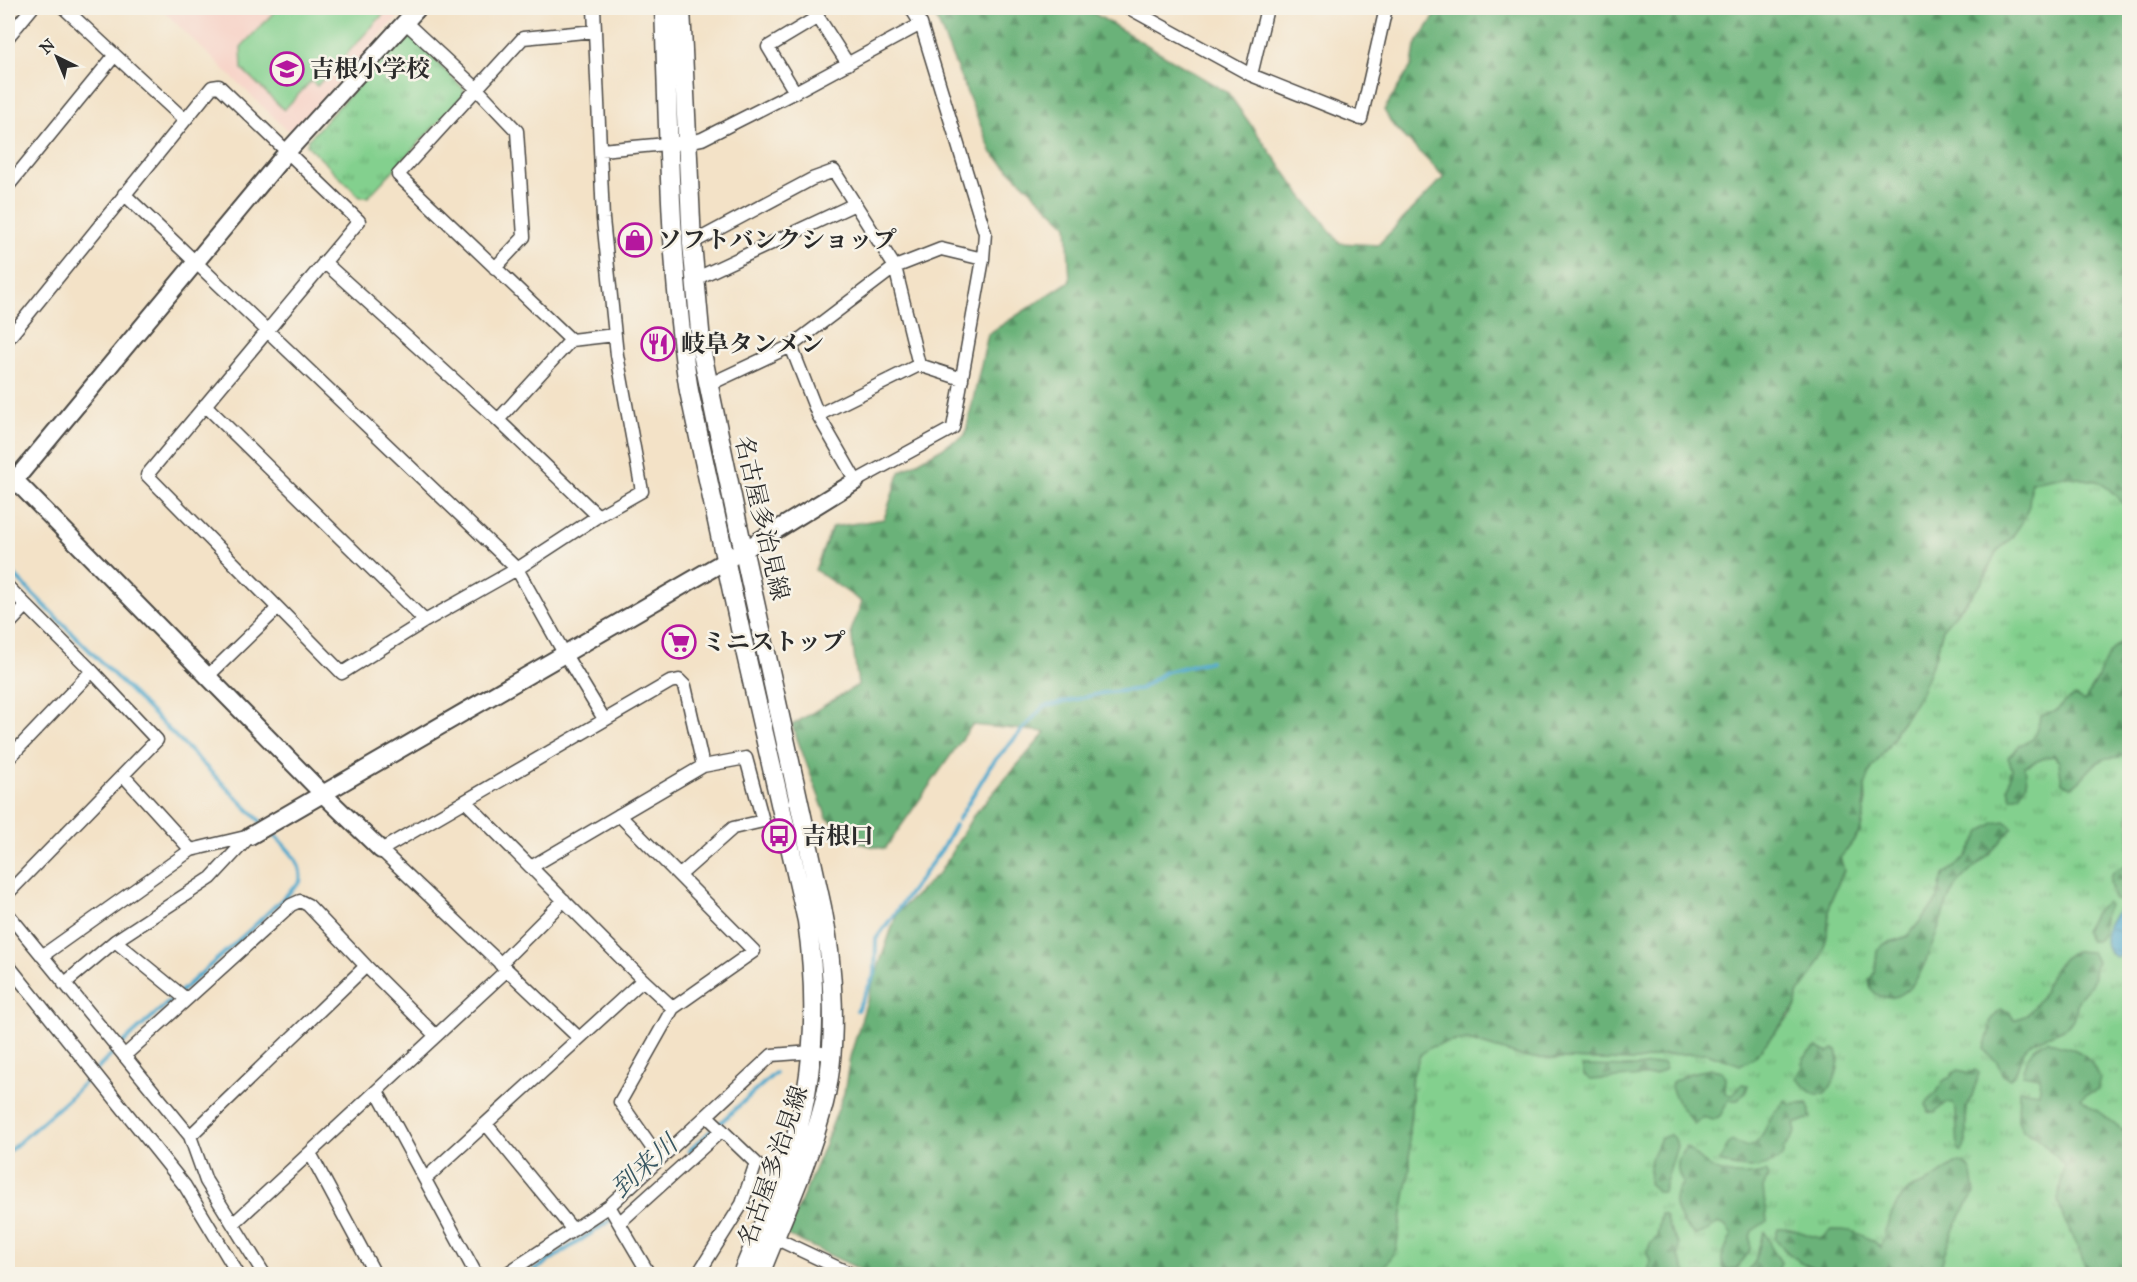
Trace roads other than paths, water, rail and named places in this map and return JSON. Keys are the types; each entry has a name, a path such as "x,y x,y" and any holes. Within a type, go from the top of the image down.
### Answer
{"main road":[{"name":"名古屋多治見線","path":"664,8 669,144 684,359 726,561 807,921 814,1004 812,1052 806,1095 796,1134 779,1186 742,1275"},
{"name":"名古屋多治見線","path":"681,8 692,243 702,353 829,940 832,995 831,1054 824,1103 801,1175 760,1275"}],"street":[{"path":"8,37 32,8"},
{"path":"64,8 185,120"},
{"path":"418,8 287,152 10,480 208,676 323,794 579,1038"},
{"path":"8,339 212,87 219,86 359,221 147,475 342,673 425,621 517,569 598,516 642,491 615,335 603,219 594,8"},
{"path":"42,956 191,850 261,830 726,561 856,482 953,428 984,259 985,233 921,24 911,8"},
{"path":"1129,8 1251,75 1362,119 1386,8"},
{"path":"1251,75 1267,8"},
{"path":"795,92 768,47 818,17 848,64"},
{"path":"405,22 476,88 517,131 524,237 495,268"},
{"path":"601,150 702,139 921,24"},
{"path":"571,340 398,175 523,38 595,31"},
{"path":"8,186 115,55"},
{"path":"692,243 812,178 834,171 895,267 919,366"},
{"path":"124,194 517,569 604,719"},
{"path":"695,279 855,204"},
{"path":"708,385 790,346 895,267 941,249 984,259"},
{"path":"324,262 498,420 598,516"},
{"path":"498,420 571,340 615,335"},
{"path":"790,346 818,415 856,482"},
{"path":"818,415 919,366 962,380"},
{"path":"205,405 425,621"},
{"path":"8,587 157,740 8,893"},
{"path":"8,625 26,606"},
{"path":"208,676 277,609"},
{"path":"8,759 92,671"},
{"path":"381,850 670,682 679,680 685,686 703,766"},
{"path":"531,867 703,766 746,758 763,821 733,828 680,875"},
{"path":"123,775 191,850"},
{"path":"465,801 673,1008"},
{"path":"619,815 754,951 673,1008 620,1102 660,1159"},
{"path":"64,984 116,941 212,878 261,830"},
{"path":"233,1224 436,1036 504,967 564,900"},
{"path":"124,1055 291,905 300,901 308,905 436,1036"},
{"path":"8,914 190,1136 206,1181 264,1275"},
{"path":"116,941 186,999"},
{"path":"8,965 185,1186 238,1275"},
{"path":"190,1136 366,966"},
{"path":"425,1179 643,980"},
{"path":"506,1275 573,1230 615,1216 715,1124 772,1055 812,1052 831,1054"},
{"path":"377,1091 476,1275"},
{"path":"486,1124 573,1230"},
{"path":"615,1216 660,1159 715,1124"},
{"path":"698,1275 742,1204 756,1163 715,1124"},
{"path":"310,1153 375,1275"},
{"path":"615,1216 649,1275"},
{"path":"775,1238 851,1275"}],"water":[{"path":"2123,908 2129,910 2129,956 2116,957 2106,947 2106,932 2112,918"}],"waterway":[{"path":"8,569 262,823"},
{"path":"958,820 991,765 1043,707 1103,693 1140,689 1165,672 1210,661"},
{"path":"857,1010 875,974 876,939 942,849 955,825"},
{"path":"8,1152 67,1100 125,1041 251,929 300,882 296,860 269,830"},
{"name":"到来川","path":"689,1151 775,1073"},
{"name":"到来川","path":"529,1274 614,1218"}],"place":[{"name":"吉根小学校","path":"287,69"},
{"name":"ソフトバンクショップ","path":"635,240"},
{"name":"岐阜タンメン","path":"658,344"},
{"name":"ミニストップ","path":"679,642"},
{"name":"吉根口","path":"779,836"}]}
